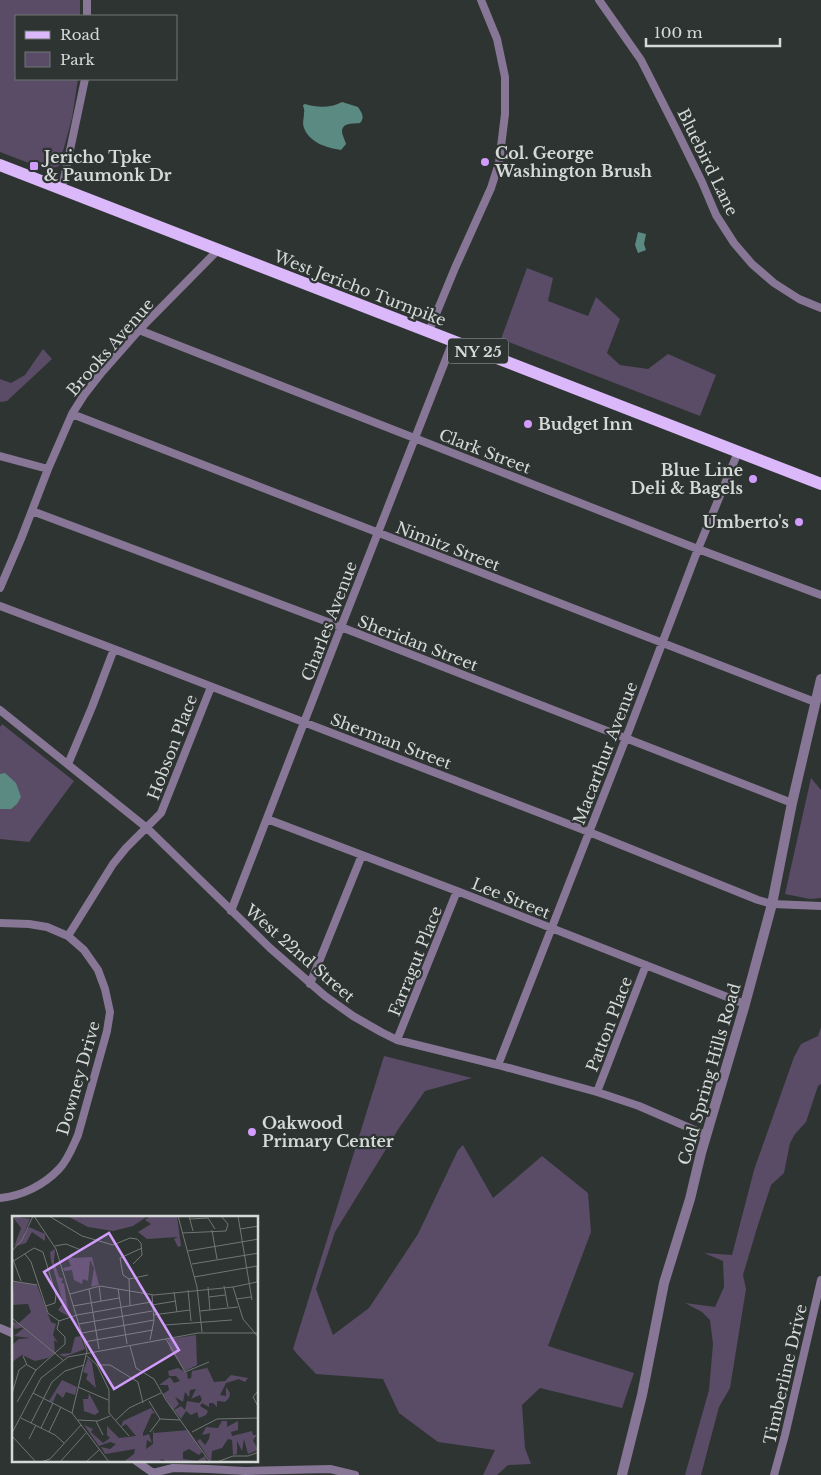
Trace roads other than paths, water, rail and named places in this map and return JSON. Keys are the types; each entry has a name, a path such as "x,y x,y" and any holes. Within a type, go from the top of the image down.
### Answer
{"main road":[{"name":"West Jericho Turnpike","path":"0,165 821,484"}],"street":[{"path":"87,0 87,15"},
{"path":"429,331 491,188 499,163 505,114 505,77 497,39 481,0"},
{"name":"Bluebird Lane","path":"599,0 641,60 681,139 716,215 734,243 752,264 774,282 799,298 821,308"},
{"path":"62,188 85,80"},
{"name":"Brooks Avenue","path":"0,588 3,573 32,511 48,469 72,414 84,395 140,330 218,250"},
{"name":"Clark Street","path":"140,330 821,596"},
{"name":"Charles Avenue","path":"231,911 453,341"},
{"name":"Nimitz Street","path":"72,414 815,702"},
{"name":"Macarthur Avenue","path":"498,1064 698,549 738,452"},
{"path":"0,456 48,469"},
{"name":"Sheridan Street","path":"32,511 341,627 792,803"},
{"name":"Sherman Street","path":"0,606 114,648 589,832 758,900 772,904 821,906"},
{"path":"68,764 114,648"},
{"name":"Cold Spring Hills Road","path":"622,1475 642,1395 664,1284 690,1199 706,1135 745,1004 772,904 792,803 821,680"},
{"name":"Hobson Place","path":"68,936 113,864 161,813 211,687"},
{"name":"West 22nd Street","path":"0,710 147,828 270,948 310,984 353,1016 397,1040 498,1064 597,1092 639,1106 706,1135"},
{"name":"Lee Street","path":"267,819 745,1004"},
{"path":"310,984 362,855"},
{"name":"Farragut Place","path":"397,1040 457,891"},
{"path":"0,923 47,927 68,936"},
{"name":"Downey Drive","path":"0,1198 26,1192 42,1183 60,1168 72,1150 78,1135 107,1031 110,1012 105,989 98,970 84,950 68,936"},
{"name":"Patton Place","path":"597,1092 646,965"},
{"name":"Timberline Drive","path":"774,1475 821,1280"},
{"path":"0,1328 12,1333"},
{"path":"137,1462 154,1474 173,1468 208,1468 245,1471 330,1469 355,1475"}],"place":[{"name":"Col. George Washington Brush","path":"485,162"},
{"name":"Jericho Tpke & Paumonk Dr","path":"34,166"},
{"name":"Budget Inn","path":"528,424"},
{"name":"Blue Line Deli & Bagels","path":"753,479"},
{"name":"Umberto's","path":"799,522"},
{"name":"Oakwood Primary Center","path":"252,1132"}]}
